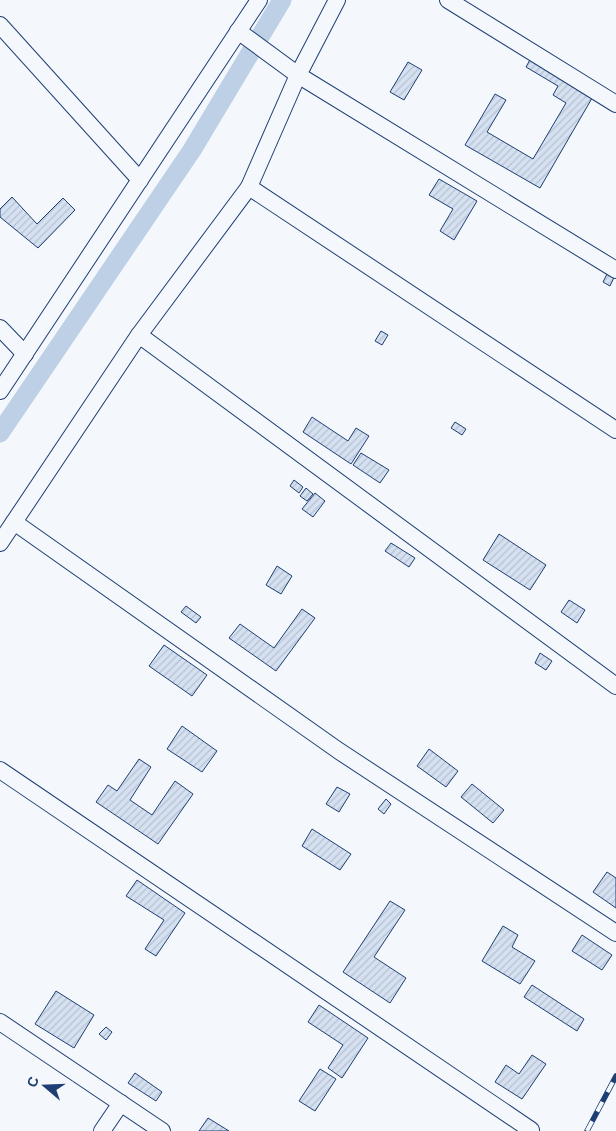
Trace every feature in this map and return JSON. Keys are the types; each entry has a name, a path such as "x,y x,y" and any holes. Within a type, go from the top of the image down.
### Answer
{"street":[{"path":"0,391 259,0"},
{"path":"0,543 138,334 249,187 298,75 337,0"},
{"path":"448,0 616,104"},
{"path":"0,25 140,180"},
{"path":"238,31 298,75 616,270"},
{"path":"249,187 616,430"},
{"path":"0,328 25,354"},
{"path":"138,334 616,686"},
{"path":"14,522 338,751 616,933"},
{"path":"0,770 531,1130"},
{"path":"0,1022 162,1131"},
{"path":"102,1131 121,1103"}],"building":[{"path":"532,56 595,93 540,188 465,145 495,94 506,100 487,132 533,159 566,103 553,95 558,86 526,67"},
{"path":"408,62 422,70 404,100 390,92"},
{"path":"439,179 477,201 454,240 440,231 453,209 429,195"},
{"path":"12,197 37,224 63,198 75,210 38,248 0,217 0,209"},
{"path":"610,268 616,273 610,286 603,282"},
{"path":"381,331 388,335 382,345 375,341"},
{"path":"312,417 348,441 356,428 369,436 351,464 303,432"},
{"path":"455,422 466,429 462,435 451,428"},
{"path":"361,453 389,470 380,483 353,465"},
{"path":"294,480 303,487 299,493 290,486"},
{"path":"306,488 313,494 307,501 300,496"},
{"path":"315,493 325,501 313,517 302,509"},
{"path":"499,534 546,565 530,590 483,560"},
{"path":"391,543 415,558 409,567 385,551"},
{"path":"277,566 292,576 281,594 266,585"},
{"path":"569,600 585,610 577,623 561,612"},
{"path":"186,606 201,617 196,623 181,612"},
{"path":"302,609 315,618 276,671 229,638 240,624 274,648"},
{"path":"164,645 207,675 192,696 149,666"},
{"path":"540,653 552,661 546,670 535,663"},
{"path":"182,726 217,751 202,772 167,749"},
{"path":"429,749 458,771 446,787 417,766"},
{"path":"139,759 151,767 130,800 152,815 175,781 193,794 158,844 96,802 108,785 117,791"},
{"path":"472,784 504,810 493,823 461,797"},
{"path":"337,787 350,794 339,812 326,804"},
{"path":"386,799 391,804 384,814 378,809"},
{"path":"312,829 351,854 340,870 302,846"},
{"path":"607,872 616,878 616,908 593,892"},
{"path":"137,880 185,913 156,956 145,949 164,920 126,896"},
{"path":"390,901 405,910 374,957 406,978 390,1003 343,972"},
{"path":"503,926 518,935 512,947 535,961 520,984 482,961"},
{"path":"582,935 612,955 602,970 572,951"},
{"path":"532,985 584,1019 577,1031 524,997"},
{"path":"56,991 94,1015 74,1048 35,1024"},
{"path":"319,1005 368,1038 342,1078 328,1068 343,1045 308,1022"},
{"path":"106,1027 112,1032 106,1040 99,1034"},
{"path":"532,1055 546,1064 522,1099 495,1082 506,1065 519,1074"},
{"path":"320,1069 336,1079 315,1111 299,1101"},
{"path":"135,1073 162,1092 156,1101 128,1083"},
{"path":"208,1118 229,1131 199,1131"}],"waterway":[{"path":"0,433 192,150 282,0"}],"railway":[{"path":"587,1131 616,1076"}]}
